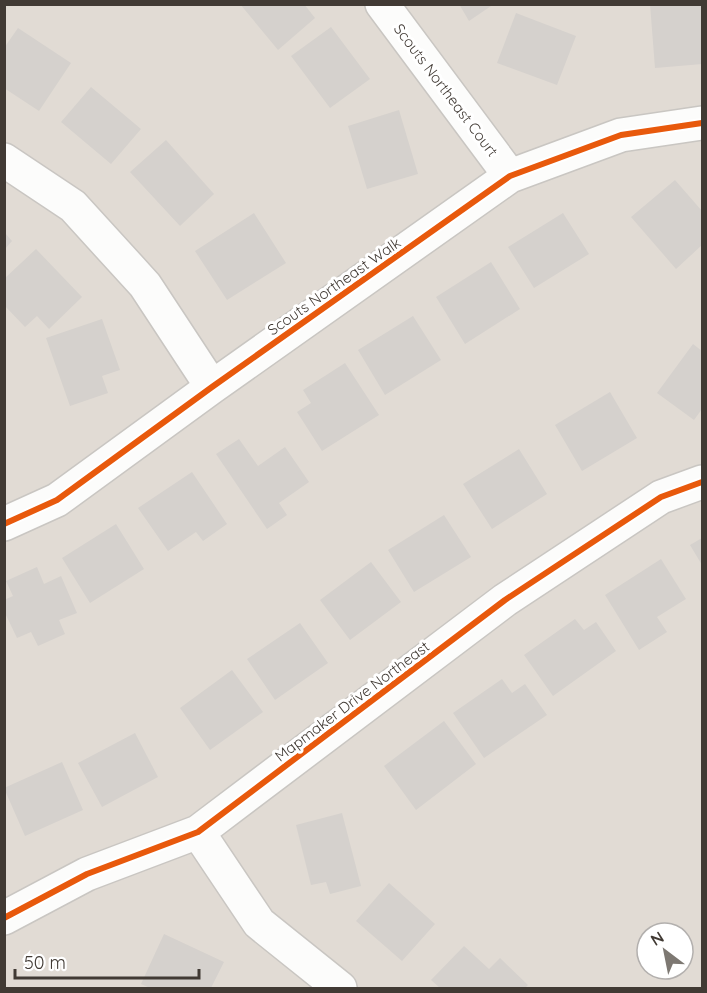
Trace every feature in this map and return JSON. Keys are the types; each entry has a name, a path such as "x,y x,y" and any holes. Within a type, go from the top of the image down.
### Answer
{"street":[{"name":"Scouts Northeast Court","path":"382,4 510,176"},
{"name":"Scouts Northeast Walk","path":"4,524 57,500 510,176 621,135 702,123"},
{"path":"4,160 73,206 145,285 212,387"},
{"name":"Mapmaker Drive Northeast","path":"4,918 87,873 198,832 505,600 661,497 702,482"},
{"path":"198,832 260,923 340,988"}],"shaded area":[{"path":"4,5 702,5 702,988 5,988"}],"building":[{"path":"240,4 304,4 315,18 278,50"},
{"path":"459,4 494,4 469,21"},
{"path":"650,4 702,4 702,64 655,68"},
{"path":"516,13 576,36 557,85 497,63"},
{"path":"331,27 370,79 330,108 291,56"},
{"path":"18,28 71,63 39,111 4,88 4,48"},
{"path":"91,87 141,129 111,164 61,122"},
{"path":"399,110 418,174 367,189 348,126"},
{"path":"166,140 214,194 180,226 130,172"},
{"path":"675,180 702,211 702,245 676,269 631,217"},
{"path":"254,213 286,263 227,300 195,251"},
{"path":"563,213 589,254 534,288 508,247"},
{"path":"5,233 12,241 5,249"},
{"path":"36,249 82,297 49,329 37,316 25,327 4,305 4,279"},
{"path":"491,262 520,309 465,344 436,297"},
{"path":"413,316 441,360 385,395 358,350"},
{"path":"102,319 120,370 102,376 108,393 70,406 46,338"},
{"path":"693,344 702,351 702,409 694,420 657,393"},
{"path":"345,363 379,415 322,451 297,412 311,403 303,390"},
{"path":"610,392 637,438 582,471 555,425"},
{"path":"239,439 258,466 285,447 309,482 279,503 287,515 267,529 216,454"},
{"path":"519,449 547,494 492,529 463,484"},
{"path":"192,472 227,524 203,541 196,532 168,551 138,508"},
{"path":"444,515 471,557 414,592 388,550"},
{"path":"116,524 144,569 90,603 62,558"},
{"path":"702,538 702,565 690,545"},
{"path":"661,559 686,599 657,617 667,632 639,650 605,595"},
{"path":"371,562 401,602 350,640 320,600"},
{"path":"37,567 44,584 61,576 77,613 59,620 65,634 38,646 31,632 17,638 4,611 4,600 13,596 6,581"},
{"path":"575,619 584,630 596,622 616,651 553,696 524,655"},
{"path":"300,623 328,663 275,700 247,659"},
{"path":"232,670 263,712 210,750 180,708"},
{"path":"502,679 512,693 525,684 547,715 484,758 453,713"},
{"path":"444,721 476,764 416,810 384,766"},
{"path":"135,733 158,777 102,807 78,763"},
{"path":"62,762 83,810 25,836 4,788"},
{"path":"342,813 361,886 330,894 326,882 311,885 296,825"},
{"path":"389,883 435,924 402,961 356,921"},
{"path":"164,934 224,962 211,988 150,988 141,984"},
{"path":"464,946 489,969 500,958 528,985 525,988 440,988 431,980"}],"cycle path":[{"path":"4,524 57,500 510,176 621,135 702,123"},
{"path":"4,918 87,874 198,832 505,600 661,497 702,482"}]}
